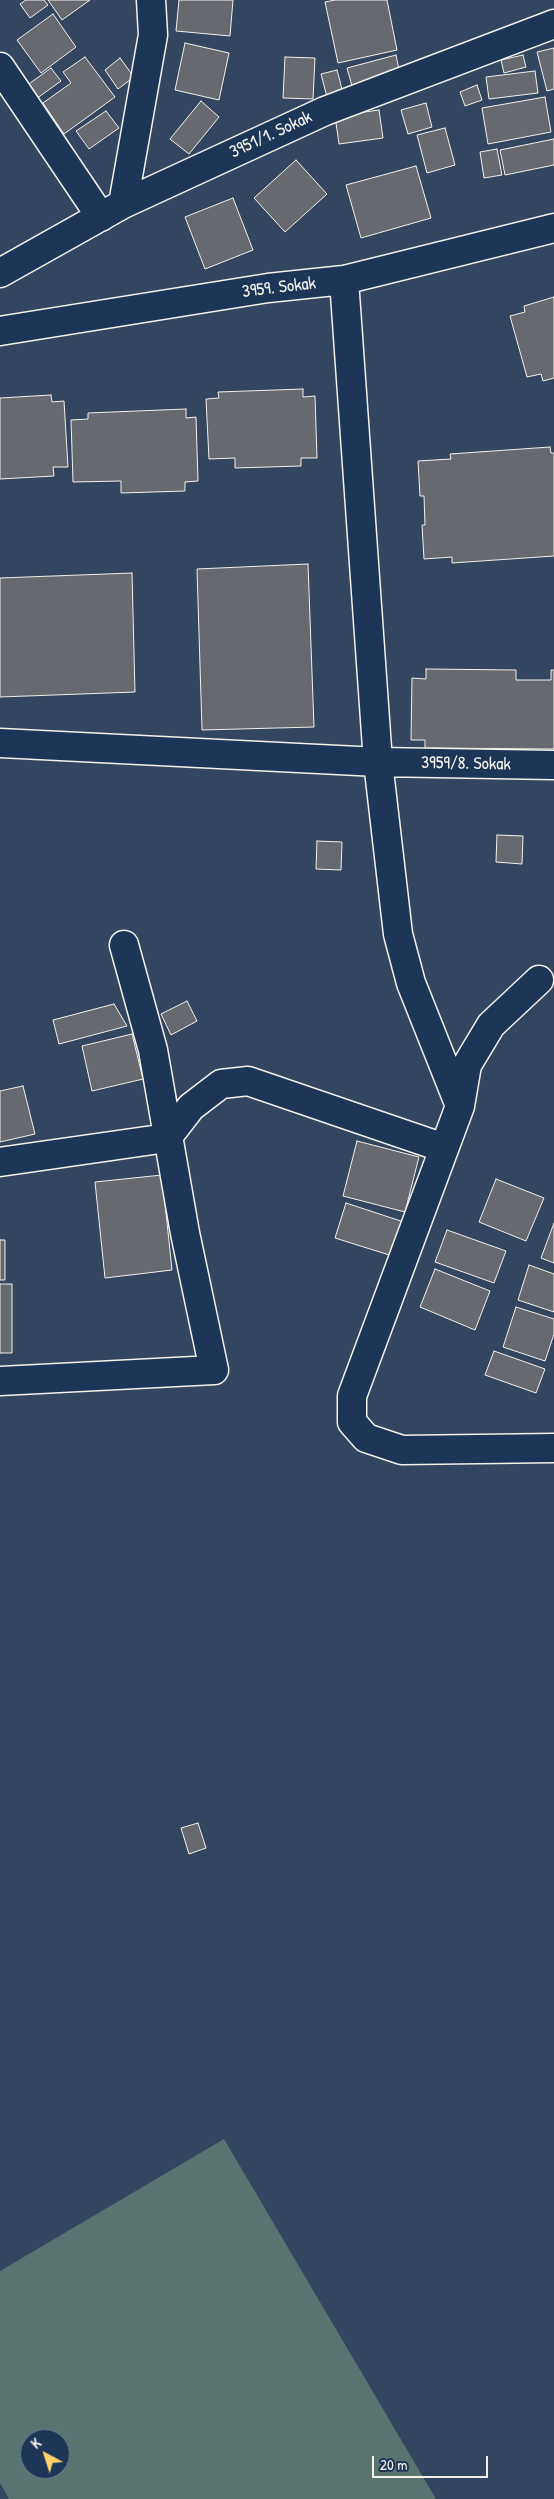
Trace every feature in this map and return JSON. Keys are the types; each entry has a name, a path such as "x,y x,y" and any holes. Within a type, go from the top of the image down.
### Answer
{"street":[{"path":"112,210 153,36 151,0"},
{"name":"3951/1. Sokak","path":"0,273 112,210 324,111 554,24"},
{"path":"0,67 112,210"},
{"name":"3959. Sokak","path":"0,331 268,288 344,280 554,228"},
{"path":"344,280 378,762 398,934 411,983 460,1106"},
{"name":"3959/8. Sokak","path":"0,743 378,762 554,765"},
{"path":"0,1381 214,1370 167,1138 153,1050 124,945"},
{"path":"539,980 491,1025 467,1065 460,1106 352,1396 352,1422 366,1438 402,1450 554,1448"},
{"path":"0,1162 167,1138 191,1107 221,1084 248,1082 444,1148"}],"green space":[{"path":"224,2139 436,2499 9,2499 0,2483 0,2271"}],"building":[{"path":"26,0 44,0 48,5 30,18 20,4"},
{"path":"48,0 90,0 62,20"},
{"path":"179,0 233,0 230,36 176,31"},
{"path":"335,0 387,0 397,50 338,63 325,2"},
{"path":"53,14 76,47 41,73 17,40"},
{"path":"185,43 229,53 219,100 175,90"},
{"path":"554,48 554,89 547,91 537,52"},
{"path":"396,55 400,74 352,86 347,68"},
{"path":"523,55 526,67 504,73 501,60"},
{"path":"85,57 115,97 64,134 43,103 71,83 63,72"},
{"path":"285,57 315,58 313,99 283,98"},
{"path":"120,58 134,77 118,89 105,70"},
{"path":"51,68 61,81 36,99 26,86"},
{"path":"337,70 343,93 327,97 321,74"},
{"path":"535,71 538,93 489,99 486,77"},
{"path":"477,85 482,100 465,106 460,92"},
{"path":"545,97 551,132 488,144 482,108"},
{"path":"201,101 219,117 189,154 170,139"},
{"path":"426,103 432,127 408,134 401,110"},
{"path":"379,110 383,138 339,144 335,116"},
{"path":"106,111 119,128 89,149 76,131"},
{"path":"445,128 455,165 427,173 417,135"},
{"path":"554,139 554,165 505,175 500,150"},
{"path":"497,149 502,175 484,178 480,152"},
{"path":"296,160 327,194 285,232 254,198"},
{"path":"416,166 431,218 361,238 346,185"},
{"path":"233,198 253,250 205,269 185,217"},
{"path":"554,297 554,378 543,381 541,374 527,377 510,316 525,312 524,306"},
{"path":"303,389 303,397 315,396 317,458 301,458 301,466 235,468 235,458 209,459 206,399 219,398 218,392"},
{"path":"51,395 52,402 64,401 68,467 53,467 54,476 0,479 0,398"},
{"path":"186,409 186,418 196,417 198,481 185,482 185,491 121,493 121,481 73,482 71,420 88,419 88,413"},
{"path":"550,447 551,453 554,453 554,556 452,563 452,557 424,559 422,525 425,525 424,496 420,496 418,461 451,459 450,454"},
{"path":"308,564 314,727 202,730 197,569"},
{"path":"132,573 135,692 0,697 0,578"},
{"path":"426,669 516,670 516,680 551,680 551,670 554,670 554,749 425,748 425,740 411,740 412,678 426,679"},
{"path":"497,835 523,836 522,864 496,862"},
{"path":"317,841 342,842 341,870 316,869"},
{"path":"187,1001 197,1021 171,1035 161,1014"},
{"path":"114,1004 127,1026 59,1044 53,1020"},
{"path":"132,1034 143,1079 92,1091 82,1046"},
{"path":"23,1086 35,1134 0,1142 0,1091"},
{"path":"357,1141 419,1157 405,1212 343,1196"},
{"path":"162,1175 172,1270 105,1278 95,1182"},
{"path":"496,1179 544,1198 526,1241 479,1222"},
{"path":"346,1203 413,1225 402,1259 335,1238"},
{"path":"554,1223 554,1263 541,1258"},
{"path":"447,1230 506,1251 494,1283 435,1262"},
{"path":"0,1240 5,1240 5,1280 0,1280"},
{"path":"529,1265 554,1274 554,1312 518,1300"},
{"path":"435,1269 490,1291 475,1330 420,1307"},
{"path":"0,1284 12,1284 12,1353 0,1353"},
{"path":"516,1307 554,1319 554,1334 545,1361 503,1347"},
{"path":"494,1351 545,1369 536,1393 485,1375"},
{"path":"198,1823 206,1848 189,1854 181,1828"}]}
